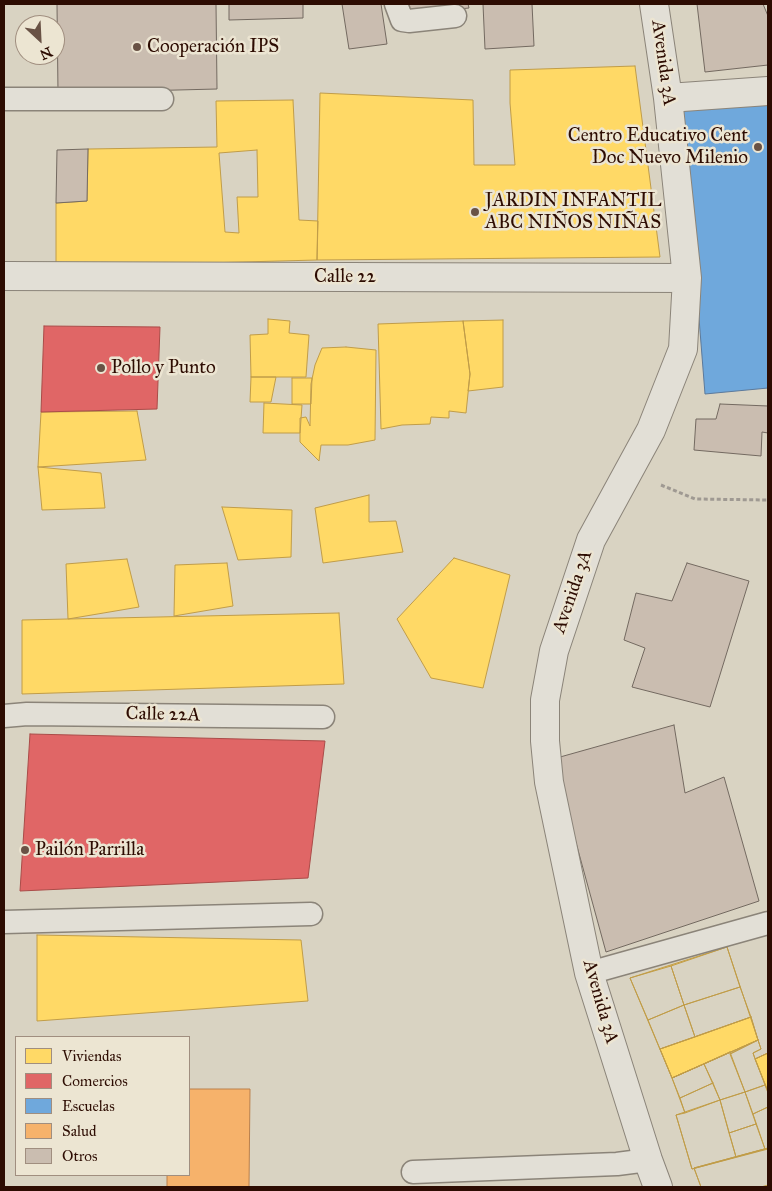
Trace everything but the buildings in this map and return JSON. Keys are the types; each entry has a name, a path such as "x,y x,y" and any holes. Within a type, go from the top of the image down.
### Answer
{"street":[{"name":"Avenida 3A","path":"654,4 668,98 687,278 683,349 651,430 591,540 554,651 545,700 545,741 548,782 589,973 658,1187"},
{"path":"668,98 768,91"},
{"name":"Calle 22","path":"4,276 687,278"}],"lane":[{"path":"396,4 402,20 409,21 456,16"},
{"path":"4,99 162,99"},
{"name":"Calle 22A","path":"4,716 27,714 323,717"},
{"path":"9,922 312,914"},
{"path":"589,973 768,923"},
{"path":"413,1172 617,1164 648,1160"}],"path":[{"path":"628,472 695,499 768,500"}],"place":[{"name":"Cooperación IPS","path":"137,47"},
{"name":"Centro Educativo Cent Doc Nuevo Milenio","path":"758,147"},
{"name":"JARDIN INFANTIL ABC NIÑOS NIÑAS","path":"475,212"},
{"name":"Pollo y Punto","path":"101,368"},
{"name":"Pailón Parrilla","path":"25,850"}]}
